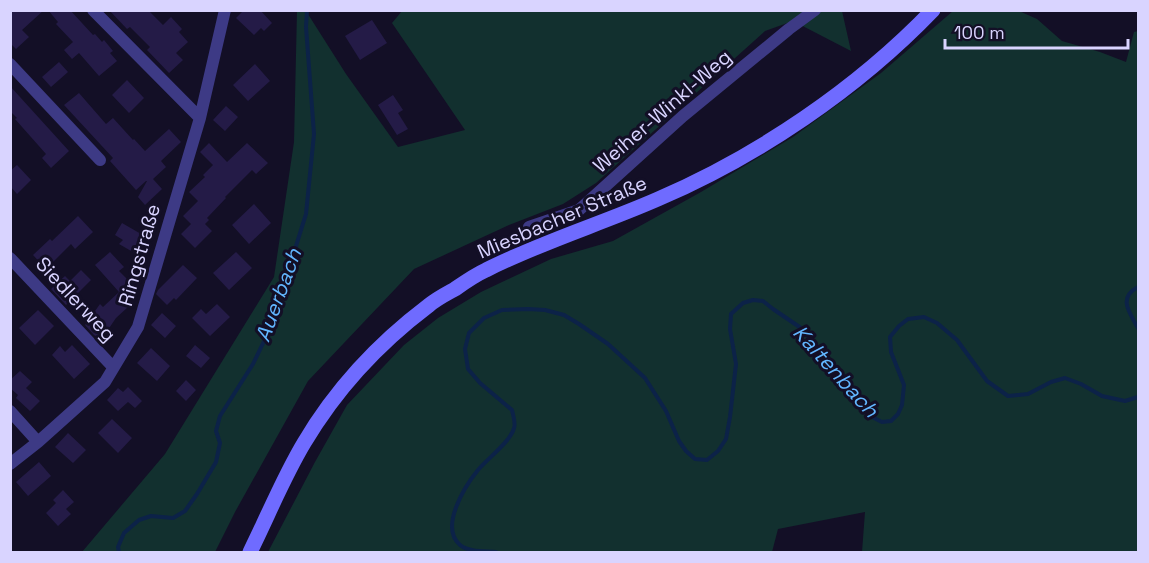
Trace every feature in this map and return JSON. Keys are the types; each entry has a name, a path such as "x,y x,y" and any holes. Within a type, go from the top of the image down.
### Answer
{"main road":[{"name":"Miesbacher Straße","path":"250,552 299,452 326,410 351,378 382,345 430,304 484,271 522,253 660,198 716,171 771,140 826,103 879,62 933,10"}],"street":[{"path":"93,10 200,118"},
{"name":"Ringstraße","path":"10,464 105,382 138,327 200,118 225,10"},
{"name":"Weiher-Winkl-Weg","path":"529,227 579,210 683,116 814,10"},
{"path":"10,64 100,160"},
{"name":"Siedlerweg","path":"10,258 113,367"},
{"path":"10,411 38,442"}],"green space":[{"path":"297,11 306,11 346,74 398,147 465,130 392,23 402,11 842,11 851,51 793,21 765,31 596,183 563,204 509,225 414,269 308,381 215,552 82,552 165,454 274,277 294,142"},
{"path":"953,11 1019,11 1037,19 1062,41 1126,62 1134,32 1138,31 1138,552 862,552 865,512 778,529 772,552 268,552 347,405 404,345 438,318 481,292 551,259 613,241 701,192 793,137 881,73"}],"building":[{"path":"10,10 44,10 22,30 29,37 16,49 10,43"},
{"path":"48,10 70,10 93,35 95,34 102,42 104,40 113,51 110,53 117,61 99,76 79,53 72,59 64,50 73,42 56,24 58,22"},
{"path":"109,10 148,10 163,25 171,17 182,29 179,32 188,42 176,53 183,60 169,73 147,50 150,47 130,27 127,29"},
{"path":"244,10 260,10 272,23 264,31 261,28 254,35 236,18"},
{"path":"372,20 387,43 360,60 345,36"},
{"path":"59,62 68,72 51,87 42,77"},
{"path":"255,64 270,81 248,101 233,85"},
{"path":"127,80 144,98 129,113 112,95"},
{"path":"10,86 69,151 51,168 42,158 46,154 10,111"},
{"path":"79,93 106,124 113,118 145,151 169,129 181,142 161,161 166,167 153,179 162,189 145,205 138,197 147,181 136,190 110,161 113,158 64,105"},
{"path":"393,95 403,110 398,113 408,129 397,135 378,105"},
{"path":"226,106 238,117 225,131 213,120"},
{"path":"209,143 227,162 247,143 268,163 256,174 252,170 225,197 207,218 209,220 205,224 212,231 195,248 181,234 191,224 183,216 198,201 189,192 205,177 203,175 213,165 200,152"},
{"path":"17,165 31,180 17,194 10,186 10,171"},
{"path":"254,204 271,223 249,244 232,225"},
{"path":"78,216 93,232 75,249 71,244 46,269 33,255 50,239 52,241"},
{"path":"122,223 148,238 138,255 119,244 123,240 115,235"},
{"path":"110,252 124,267 119,271 136,288 130,295 132,297 125,304 128,307 116,318 101,340 85,325 100,304 103,307 119,292 95,265"},
{"path":"236,252 252,268 229,290 213,273"},
{"path":"183,265 197,278 176,300 174,298 167,305 156,294"},
{"path":"81,270 91,280 66,305 51,289 65,276 70,281"},
{"path":"217,304 230,317 210,336 192,318 201,309 206,314"},
{"path":"38,310 54,326 35,345 19,328"},
{"path":"162,313 176,326 165,338 151,325"},
{"path":"72,345 90,364 74,379 52,355 60,346 65,352"},
{"path":"195,345 210,358 201,368 186,356"},
{"path":"151,348 170,366 157,381 137,363"},
{"path":"20,371 32,382 26,388 40,401 30,411 16,398 18,395 10,388 10,380"},
{"path":"186,380 196,390 186,401 176,391"},
{"path":"128,387 142,401 135,408 128,402 118,411 107,400 118,388 123,392"},
{"path":"112,419 132,438 118,453 98,433"},
{"path":"68,433 86,450 73,463 55,447"},
{"path":"39,462 51,476 28,496 16,482"},
{"path":"63,490 74,502 66,509 71,514 58,526 46,513 56,503 53,500"}],"waterway":[{"name":"Auerbach","path":"119,552 118,547 124,533 139,520 151,516 173,518 185,511 197,494 216,462 220,443 216,431 220,416 253,364 270,329 306,214 314,134 306,27 307,10"},
{"name":"Kaltenbach","path":"1138,287 1128,296 1127,301 1129,311 1138,328"},
{"name":"Kaltenbach","path":"496,552 477,551 463,547 454,537 452,528 456,507 467,486 478,470 508,438 515,426 512,410 480,383 468,369 465,349 469,333 484,318 502,310 545,310 564,315 608,344 645,378 666,411 679,441 695,459 707,460 718,451 726,439 736,364 730,329 731,314 743,303 753,300 763,301 801,328 872,417 882,422 891,421 898,414 902,405 904,385 891,352 890,337 908,319 924,317 937,323 957,340 987,381 1008,396 1028,394 1051,382 1065,378 1102,396 1125,401 1138,397"}]}
